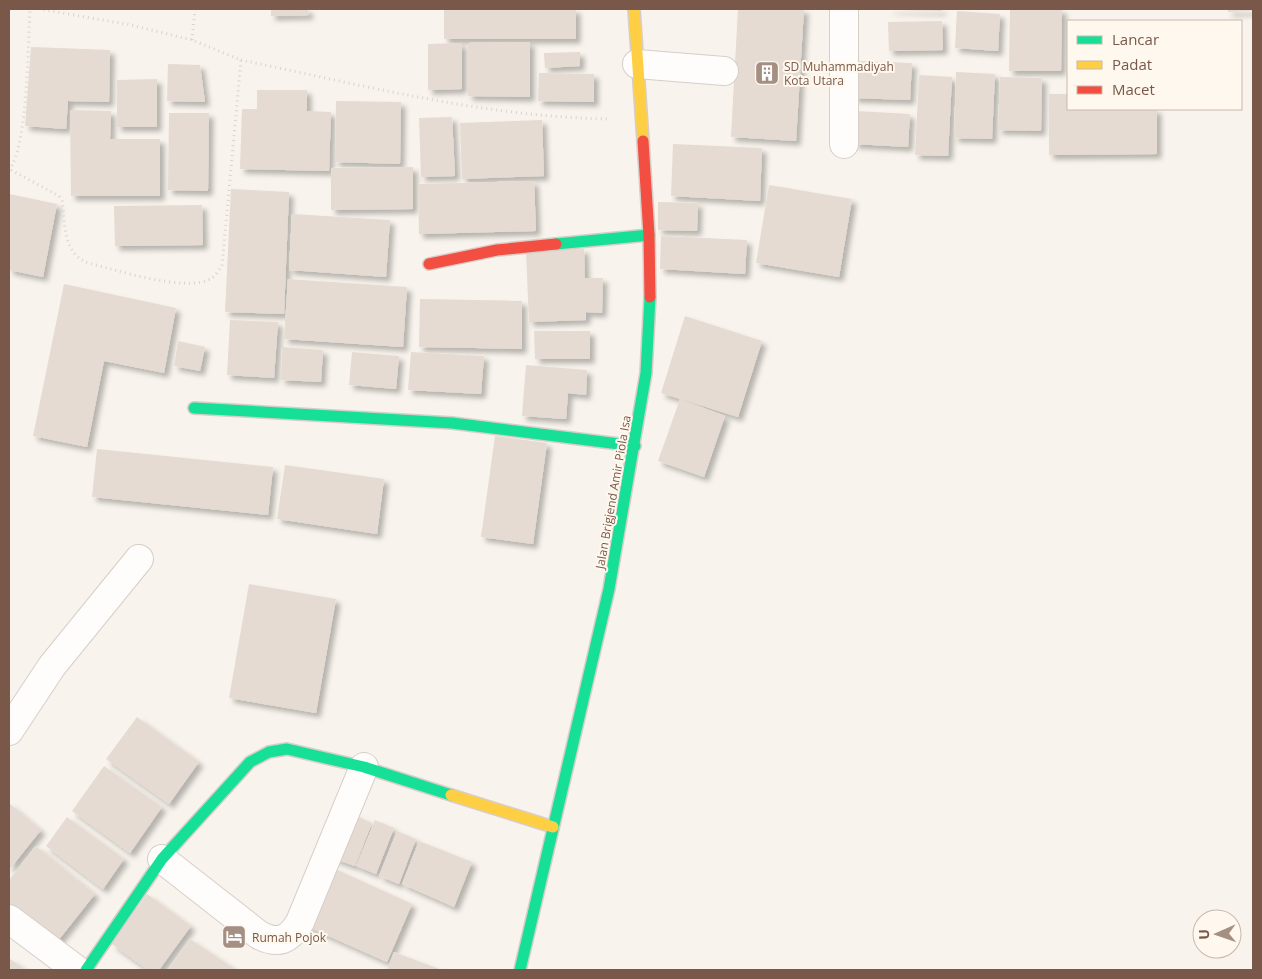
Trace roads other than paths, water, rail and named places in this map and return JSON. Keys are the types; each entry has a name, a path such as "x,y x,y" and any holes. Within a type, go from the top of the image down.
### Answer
{"street":[{"name":"Jalan Brigjend Amir Piola Isa","path":"520,970 610,590 646,373 650,320 649,235 634,9"},
{"path":"844,9 844,144"},
{"path":"637,64 724,70"},
{"path":"429,264 497,250 649,235"},
{"path":"194,408 452,422 635,446"},
{"path":"9,731 52,666 139,559"},
{"path":"86,970 162,859 250,762 269,752 288,749 364,767 554,827"},
{"path":"162,859 259,935 270,941 281,940 293,934 300,922 364,767"},
{"path":"9,919 77,970"}],"place":[{"name":"SD Muhammadiyah Kota Utara","path":"767,73"},
{"name":"Rumah Pojok","path":"234,937"}]}
